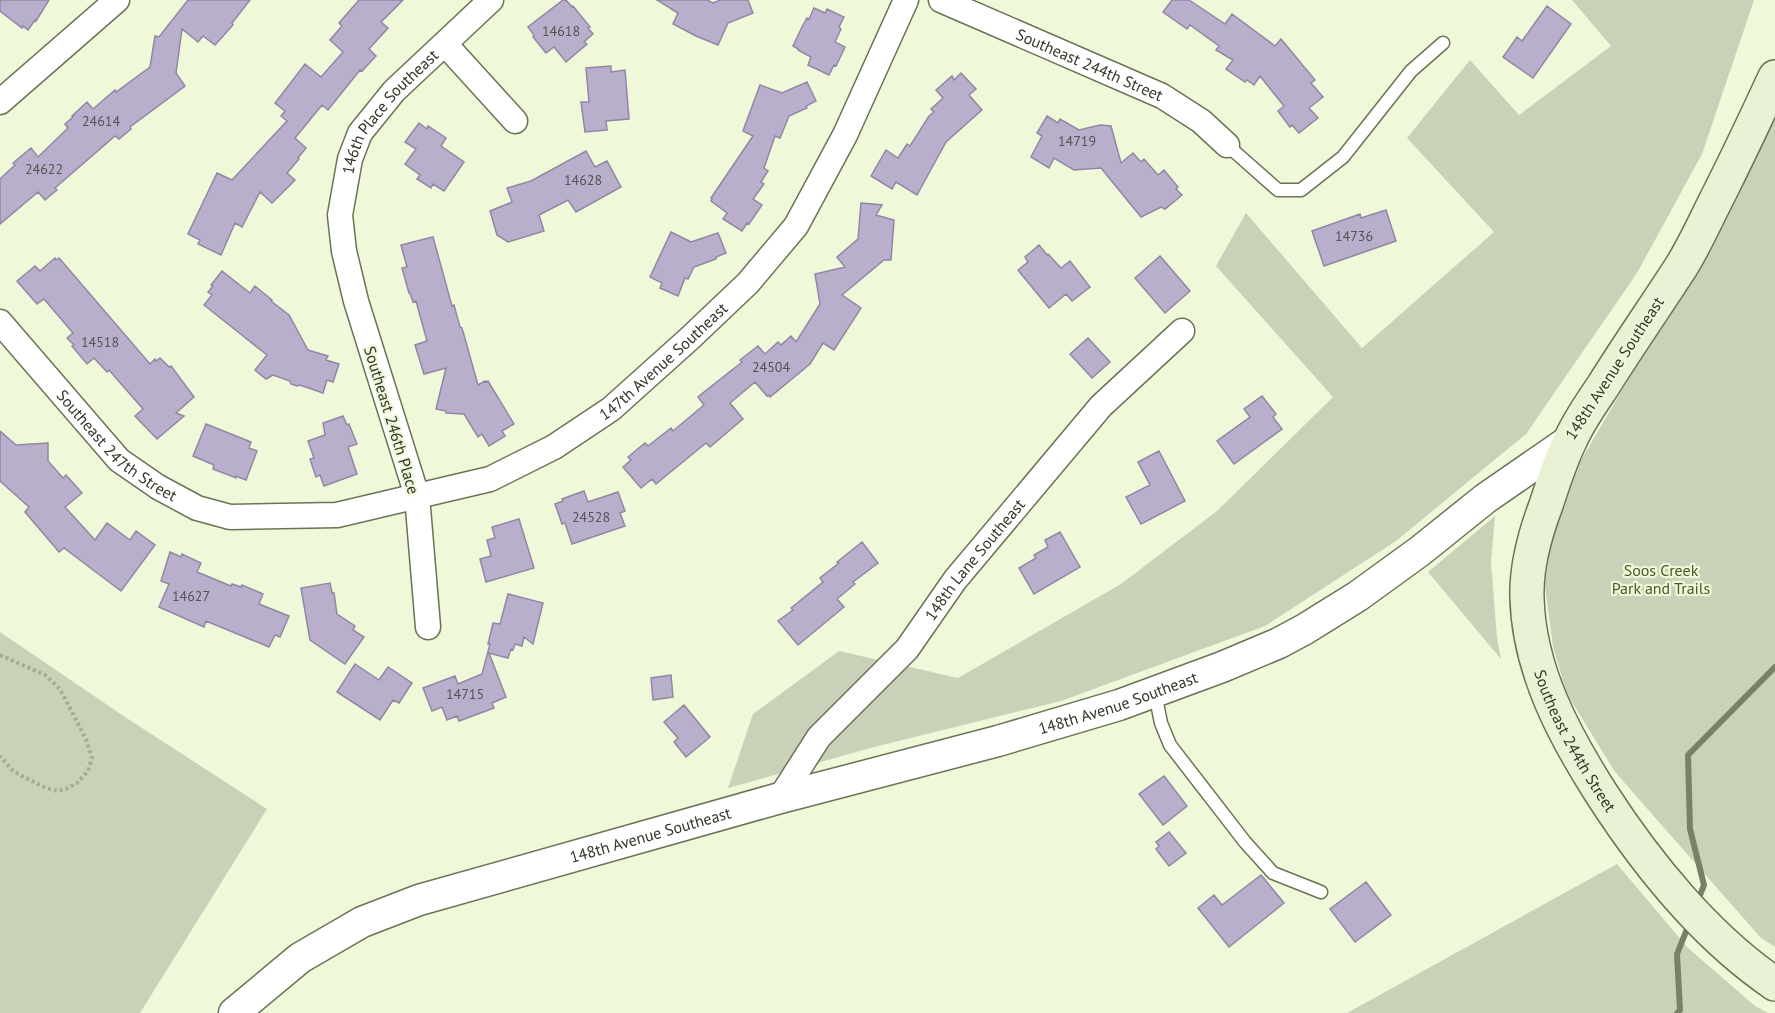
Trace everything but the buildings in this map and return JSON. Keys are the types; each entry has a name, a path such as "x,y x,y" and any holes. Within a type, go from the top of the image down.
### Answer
{"main road":[{"name":"148th Avenue Southeast","path":"1570,440 1601,388 1683,264 1756,120 1775,77"},
{"name":"Southeast 244th Street","path":"1570,440 1537,531 1527,596 1536,654 1558,719 1579,759 1608,804 1682,899 1740,957 1775,984"}],"street":[{"path":"0,102 117,0"},
{"name":"146th Place Southeast","path":"344,251 340,216 350,159 360,133 394,91 491,0"},
{"name":"147th Avenue Southeast","path":"264,517 337,515 490,479 554,447 611,408 748,284 796,226 845,135 906,0"},
{"name":"Southeast 244th Street","path":"941,0 1162,96 1200,121 1227,145"},
{"path":"445,44 515,121"},
{"name":"Southeast 246th Place","path":"344,251 356,301 417,496 428,627"},
{"name":"Southeast 247th Street","path":"0,322 119,460 158,487 197,508 230,516 264,517"},
{"name":"148th Lane Southeast","path":"780,798 819,738 907,649 955,580 1101,406 1182,332"},
{"name":"148th Avenue Southeast","path":"234,1013 300,958 362,922 419,900 780,798 998,741 1119,705 1250,656 1329,615 1388,574 1486,498 1570,440"}],"lane":[{"path":"1227,145 1278,190 1301,190 1343,157 1411,71 1443,43"},
{"path":"1155,692 1161,723 1170,745 1245,842 1273,873 1321,892"}],"path":[{"path":"0,655 45,675 60,689 86,740 92,758 88,771 77,783 58,791 20,776 0,756"}],"green space":[{"path":"1572,0 1754,0 1702,154 1637,273 1526,434 1396,541 1265,626 1061,701 874,747 728,788 753,714 839,651 958,678 1121,584 1217,511 1333,397 1216,266 1246,213 1362,348 1494,232 1407,138 1470,60 1519,115 1611,46"},
{"name":"Soos Creek Park and Trails","path":"1775,108 1775,947 1761,938 1615,772 1567,694 1553,647 1545,586 1551,537 1566,486 1653,337"},
{"path":"1495,516 1491,562 1497,638 1501,659 1428,572"},
{"path":"0,632 267,809 140,1013 0,1013"},
{"path":"1617,864 1687,947 1755,1006 1768,1013 1347,1013"}],"waterway":[{"path":"1697,903 1704,885 1690,829 1688,755 1775,667"},
{"path":"1677,1013 1680,1010 1677,954 1689,924"}]}
